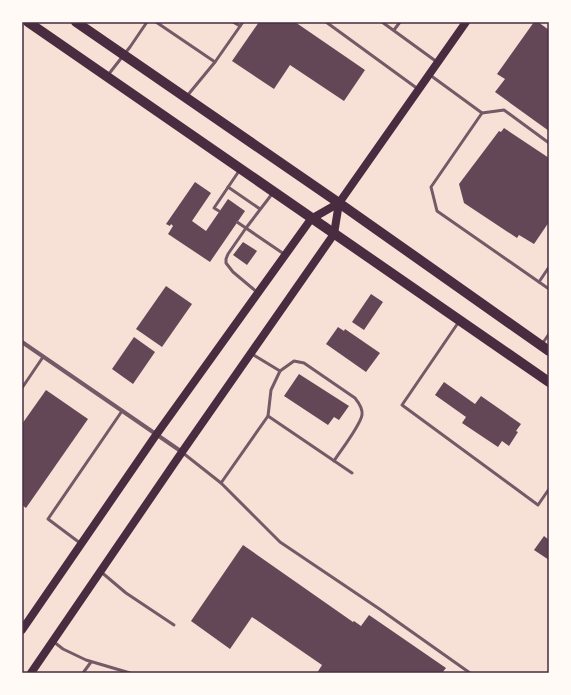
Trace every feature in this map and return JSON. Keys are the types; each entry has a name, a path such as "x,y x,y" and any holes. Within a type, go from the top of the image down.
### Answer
{"main road":[{"path":"28,22 549,382"},
{"path":"76,22 339,203 545,348"},
{"path":"31,673 182,452 252,354 334,234 339,203 466,22"},
{"path":"22,630 156,435 311,218 339,203"}],"street":[{"path":"22,342 182,452"}],"lane":[{"path":"106,76 124,56 147,22"},
{"path":"156,22 215,62"},
{"path":"233,22 240,26"},
{"path":"185,97 215,62 242,22"},
{"path":"326,22 418,89"},
{"path":"382,22 437,62"},
{"path":"394,30 400,22"},
{"path":"429,74 482,113 504,110 549,143"},
{"path":"482,113 431,187 437,211 549,289"},
{"path":"219,211 214,208 240,169"},
{"path":"228,186 260,209"},
{"path":"258,293 232,272 226,263 226,259 246,228 273,192"},
{"path":"237,222 285,255"},
{"path":"539,282 549,267"},
{"path":"460,321 402,405 538,505 549,489"},
{"path":"545,348 549,334"},
{"path":"252,354 280,371"},
{"path":"22,388 43,357"},
{"path":"221,483 268,416 271,390 280,371 294,361 304,363 355,398 360,405 362,414 359,423 334,461"},
{"path":"81,544 48,519 122,411"},
{"path":"268,416 352,473"},
{"path":"182,452 221,483 280,542 470,673"},
{"path":"100,572 174,625"},
{"path":"53,641 63,649 86,660 130,673"},
{"path":"83,673 91,662"}],"building":[{"path":"259,22 295,22 365,70 344,101 290,65 274,89 232,61"},
{"path":"534,22 538,22 549,30 549,131 495,92 505,79 497,74"},
{"path":"504,128 549,158 549,222 534,244 519,235 517,238 464,203 459,184 499,131 501,132"},
{"path":"195,182 211,193 192,221 206,231 228,199 245,211 210,262 168,234 173,226 171,224 170,226 166,224"},
{"path":"243,242 257,251 247,265 233,255"},
{"path":"166,286 192,304 162,347 136,329"},
{"path":"371,294 383,302 364,330 352,322"},
{"path":"338,327 344,331 345,329 380,353 366,372 326,344"},
{"path":"134,337 155,352 133,384 112,369"},
{"path":"299,374 349,406 339,420 334,417 328,425 284,396"},
{"path":"444,382 475,404 481,396 521,424 509,446 502,441 498,447 462,423 466,417 435,395"},
{"path":"46,390 88,419 26,508 22,505 22,424"},
{"path":"544,536 549,540 549,560 534,550"},
{"path":"243,545 353,622 354,621 361,626 369,615 446,668 442,673 317,673 322,665 252,617 230,649 191,621"}]}
